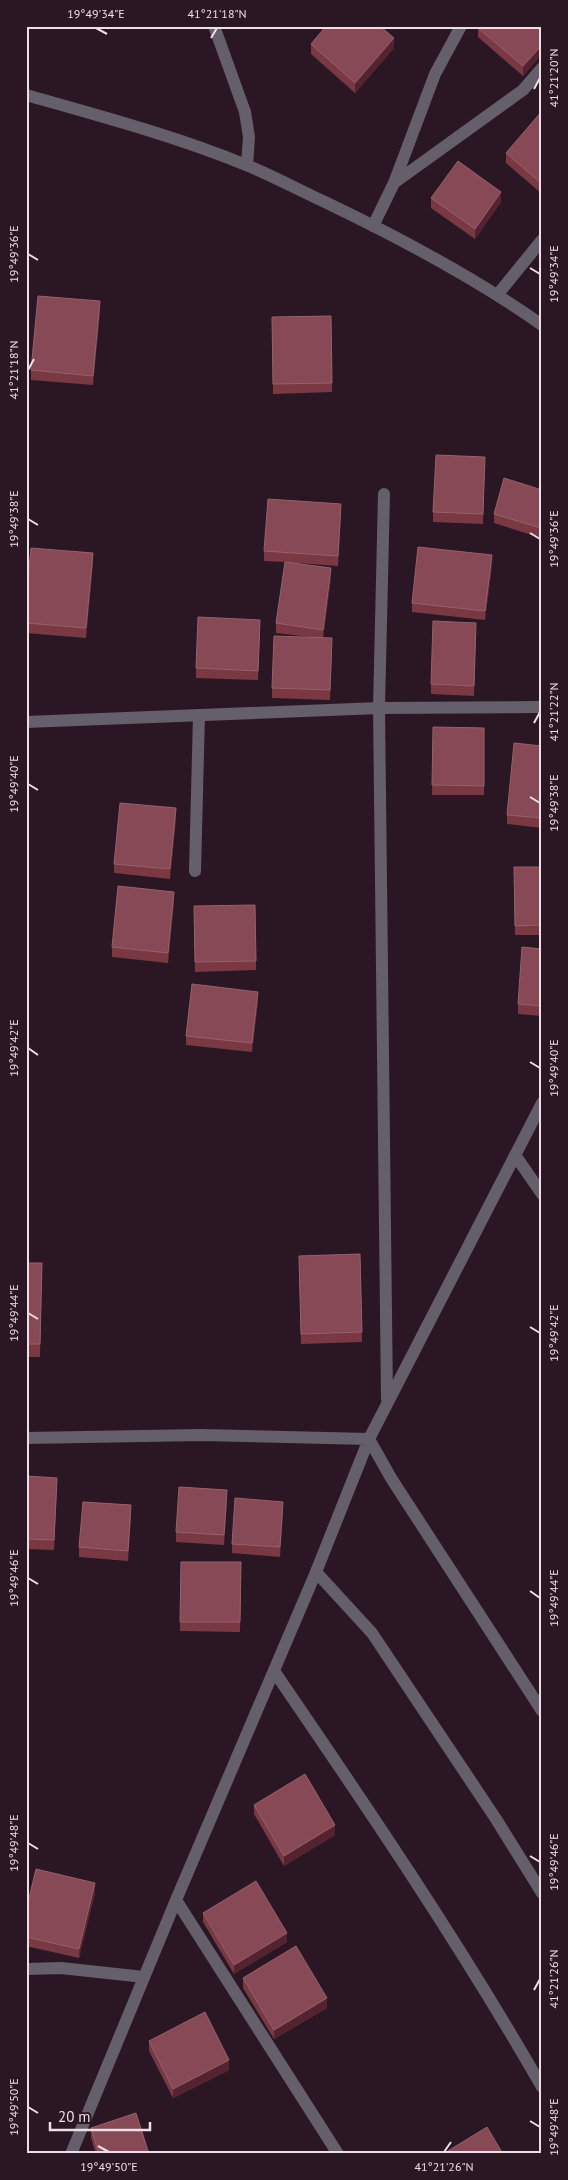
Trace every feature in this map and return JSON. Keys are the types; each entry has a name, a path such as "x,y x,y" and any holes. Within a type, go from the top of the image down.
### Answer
{"street":[{"path":"214,26 245,112 249,137 247,165"},
{"path":"373,226 394,183 435,74 462,26"},
{"path":"394,183 523,90 542,68"},
{"path":"26,95 142,128 247,165 373,226 498,294 542,325"},
{"path":"498,294 542,240"},
{"path":"384,494 379,708 387,1400"},
{"path":"26,722 379,708 542,707"},
{"path":"195,871 198,715"},
{"path":"71,2154 176,1900 316,1572 369,1439 387,1400 542,1103"},
{"path":"515,1155 542,1194"},
{"path":"26,1438 201,1435 369,1439"},
{"path":"369,1439 391,1478 542,1711"},
{"path":"316,1572 372,1633 485,1802 542,1893"},
{"path":"274,1671 375,1820 502,2017 542,2087"},
{"path":"176,1900 338,2154"},
{"path":"26,1969 61,1968 144,1977"}],"building":[{"path":"326,26 380,26 394,38 355,83 311,44"},
{"path":"480,26 542,26 542,45 523,66 478,28"},
{"path":"542,111 542,184 506,153"},
{"path":"458,161 501,192 475,229 431,198"},
{"path":"38,296 100,301 93,376 31,370"},
{"path":"331,316 332,383 273,384 272,317"},
{"path":"436,455 485,457 483,514 433,512"},
{"path":"504,478 542,490 541,528 494,514"},
{"path":"268,499 341,504 338,556 264,551"},
{"path":"418,547 492,555 485,611 412,603"},
{"path":"31,548 93,553 86,628 26,623 26,598"},
{"path":"285,562 331,568 323,630 276,623"},
{"path":"198,617 260,620 258,671 196,668"},
{"path":"433,621 476,623 474,686 431,684"},
{"path":"274,636 332,638 330,690 272,688"},
{"path":"433,727 484,728 484,786 432,785"},
{"path":"514,743 542,746 542,818 507,815"},
{"path":"120,803 176,808 170,869 114,864"},
{"path":"514,867 542,867 542,925 515,926"},
{"path":"118,886 174,892 168,953 112,947"},
{"path":"255,905 256,961 195,962 194,906"},
{"path":"522,947 542,949 542,1006 518,1004"},
{"path":"192,984 258,992 252,1043 186,1036"},
{"path":"360,1254 362,1332 301,1334 299,1256"},
{"path":"26,1263 42,1263 40,1344 26,1344"},
{"path":"26,1476 57,1478 54,1540 26,1539"},
{"path":"179,1487 227,1490 224,1535 176,1532"},
{"path":"235,1498 283,1502 280,1547 232,1544"},
{"path":"83,1502 131,1505 128,1551 79,1547"},
{"path":"181,1562 241,1562 240,1622 180,1622"},
{"path":"305,1774 335,1825 284,1856 254,1805"},
{"path":"36,1869 95,1883 79,1949 26,1937 26,1911"},
{"path":"256,1881 287,1933 234,1965 203,1913"},
{"path":"296,1946 327,1998 274,2030 243,1978"},
{"path":"205,2012 229,2060 173,2089 149,2041"},
{"path":"136,2113 149,2154 99,2154 91,2128"},
{"path":"487,2127 503,2154 443,2154"}]}
